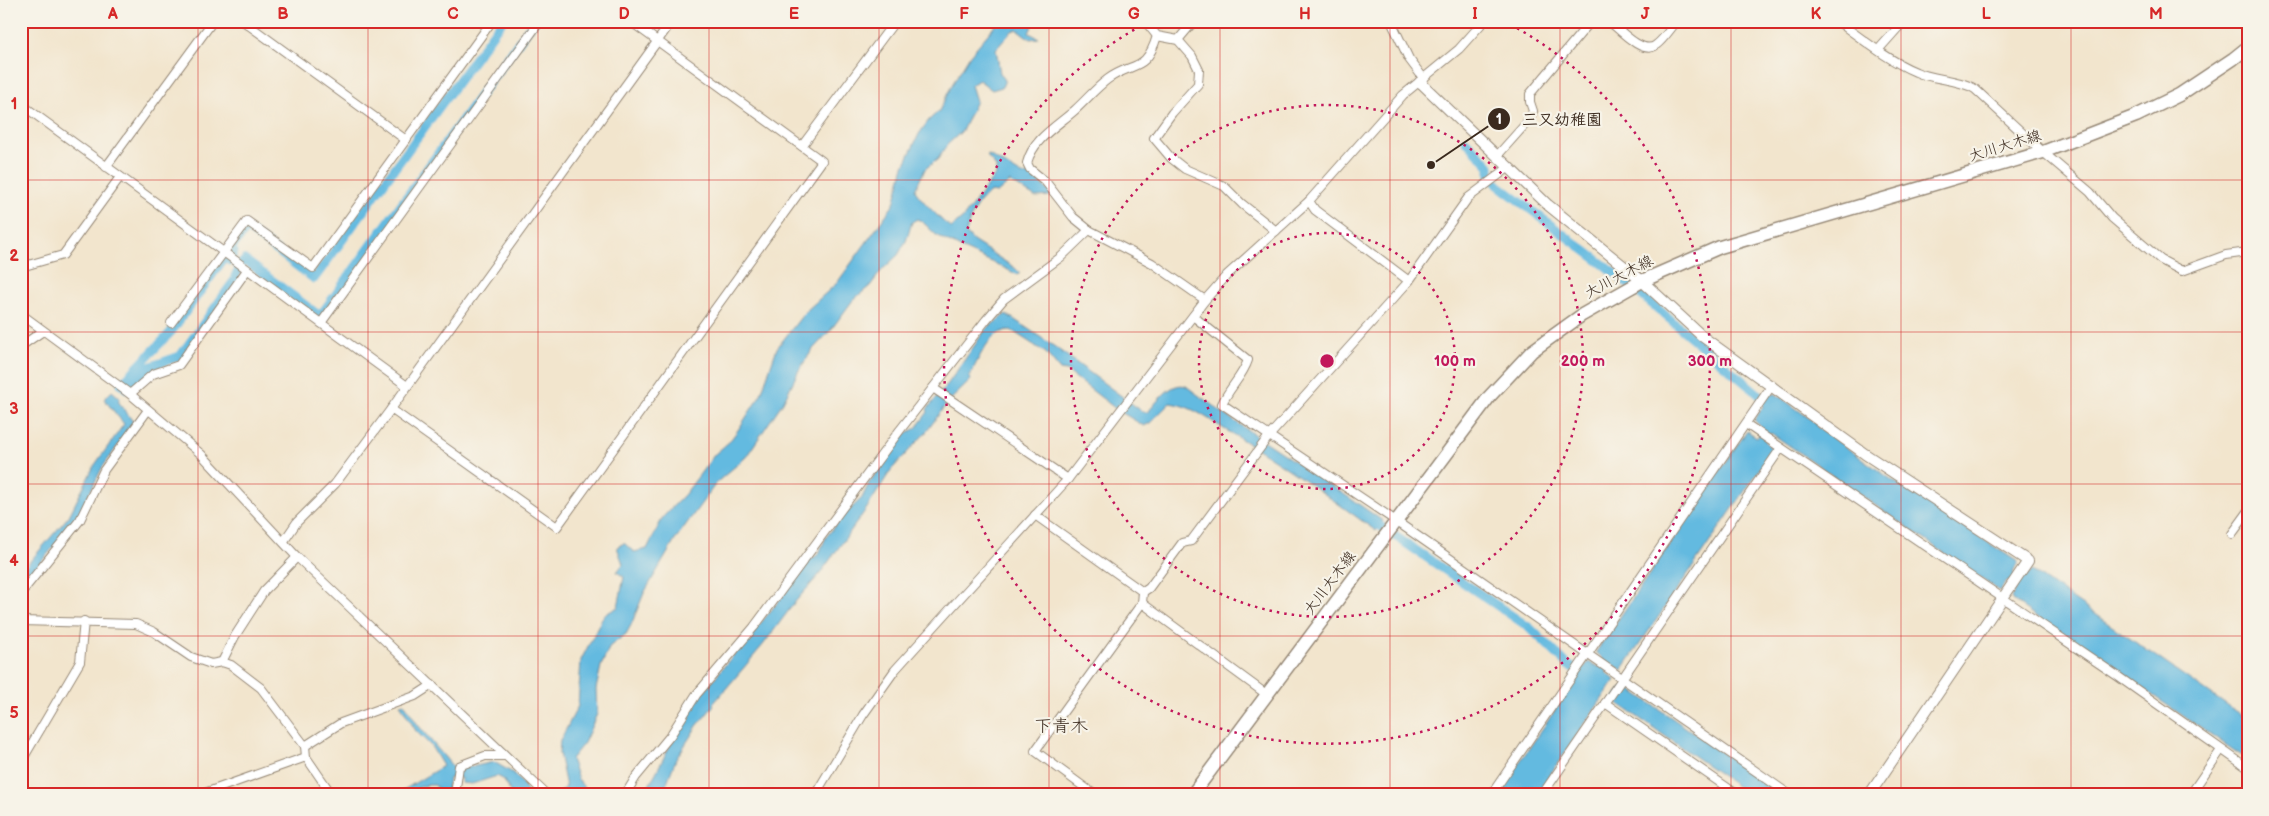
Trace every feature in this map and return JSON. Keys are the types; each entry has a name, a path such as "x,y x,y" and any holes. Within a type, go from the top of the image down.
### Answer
{"main road":[{"name":"大川大木線","path":"1192,795 1489,397 1532,352 1582,315 1622,294 1640,282 1720,247 2043,152 2136,116 2179,95 2233,60 2248,47"}],"street":[{"path":"106,167 213,21"},
{"path":"243,21 406,140"},
{"path":"171,323 227,252 247,221 313,268 492,21"},
{"path":"321,324 540,21"},
{"path":"392,409 557,527 822,161 630,21"},
{"path":"284,540 297,522 335,484 392,409 672,21"},
{"path":"802,146 895,21"},
{"path":"1145,21 1157,36 1178,40 1192,56 1199,70 1198,84 1172,113 1154,138 1170,158 1185,168 1224,186 1242,204 1276,231"},
{"path":"1178,40 1194,21"},
{"path":"1391,21 1422,81 1508,168 1548,205 1703,337 1865,454 2028,562 1869,795"},
{"path":"814,795 867,709 895,670 1068,479 1128,398 1205,300 1227,275 1308,202 1403,95 1459,49 1484,21"},
{"path":"1497,156 1530,119 1533,112 1530,94 1591,21"},
{"path":"1609,21 1640,46 1648,48 1654,47 1677,21"},
{"path":"1837,21 1916,72 1948,82 1968,85 2090,192 2112,218 2161,260 2182,271 2226,255 2248,252"},
{"path":"1879,49 1904,21"},
{"path":"1157,36 1153,48 1144,62 1103,83 1041,139 1028,155 1026,163 1030,169 1045,181 1073,217 1089,230 1152,263 1205,300"},
{"path":"21,104 106,167 227,252 245,268 407,386"},
{"path":"1142,592 1149,588 1182,543 1190,542 1269,436 1409,281 1468,198 1508,168"},
{"path":"21,267 63,255 120,177"},
{"path":"1308,202 1315,210 1409,281"},
{"path":"625,795 636,777 670,736 696,695 754,627 850,495 1004,299 1061,257 1089,230"},
{"path":"130,394 153,374 179,365 245,268"},
{"path":"21,314 130,394 201,454 284,540 297,557 547,795"},
{"path":"1193,316 1248,360 1245,369 1227,391 1222,404 1396,521 1790,795"},
{"path":"21,346 43,331"},
{"path":"1491,795 1748,425 1771,387"},
{"path":"935,389 1068,479"},
{"path":"21,593 80,520 104,470 148,410"},
{"path":"1748,425 2004,596 2248,768"},
{"path":"1542,795 1607,700 1620,677 1779,446"},
{"path":"2232,534 2248,512"},
{"path":"1035,515 1142,592"},
{"path":"222,662 235,636 264,591 297,557"},
{"path":"1095,795 1035,750 1142,603 1142,592"},
{"path":"1142,603 1266,694"},
{"path":"21,621 136,624 154,632 191,657 211,664 222,662 231,665 261,688 305,746 306,757 332,795"},
{"path":"21,762 80,662 84,622"},
{"path":"305,746 341,723 415,696 432,686"},
{"path":"1607,700 1738,795"},
{"path":"2190,795 2221,750"},
{"path":"455,795 459,766 485,756 505,756"},
{"path":"199,795 306,757"}],"water":[{"path":"999,21 1043,22 1034,22 1029,33 1039,38 1030,39 1017,29 1012,31 996,49 1000,73 1005,80 1002,87 992,90 979,80 971,85 976,101 962,131 947,145 938,159 925,169 915,190 951,228 963,218 996,174 996,167 987,156 989,155 1022,175 1030,174 1050,192 1051,196 1035,197 1010,182 997,193 991,192 982,199 969,221 966,233 973,241 1020,273 1018,275 950,243 937,236 920,220 917,219 912,222 906,241 898,255 882,270 870,286 853,300 830,331 813,349 799,370 783,402 746,457 717,482 677,537 644,593 626,634 610,646 601,666 596,689 597,714 584,743 571,759 578,779 589,795 557,795 566,787 559,753 560,741 578,706 581,660 604,615 618,607 624,577 617,572 623,564 617,547 624,543 634,552 647,549 663,517 685,494 715,454 729,442 738,430 761,394 777,348 805,312 837,283 894,204 904,166 919,134 929,120 939,111 970,55"},
{"path":"1006,314 1055,347 1143,412 1148,412 1170,389 1180,385 1186,386 1234,421 1383,521 1376,531 1268,456 1187,407 1170,403 1150,423 1144,426 1116,409 1067,371 1060,370 1046,353 1011,330 1003,331 990,340 985,347 969,377 971,380 947,403 927,431 891,470 867,508 819,575 713,704 676,759 662,795 643,795 683,722 698,699 783,596 808,559 819,554 826,537 844,515 862,498 869,483 895,446 905,434 916,428 928,412 927,409 945,388 986,329"},
{"path":"112,391 120,398 118,401 134,423 102,468 76,520 21,586 21,572 69,516 94,466 124,424 104,399"},
{"path":"1771,394 1776,394 1816,423 1816,426 1892,480 2018,562 2013,573 2022,580 2032,571 2248,720 2248,760 2012,600 2011,597 2017,587 2008,581 1999,591 1771,433 1765,441 1773,450 1622,670 1612,664 1606,672 1615,680 1536,795 1497,795 1588,662 1599,667 1603,659 1596,652 1747,431 1757,437 1763,429 1754,420"},
{"path":"1624,686 1784,795 1750,795 1616,702 1614,697"},
{"path":"404,703 418,725 453,767 471,767 494,762 513,773 524,785 529,795 512,795 503,779 497,776 472,784 461,783 461,778 449,778 447,791 441,793 435,785 428,785 401,795 395,795 443,766 431,746 416,731 400,704"}],"waterway":[{"path":"502,21 314,279 248,229 230,250 234,252 230,261 225,257 171,332 121,384 127,389 149,367 180,356 236,278 235,276 240,269 238,267 245,260 320,316 534,21"},
{"path":"1466,141 1490,166 1490,175 1498,185 1620,277 1769,403"},
{"path":"1370,519 1530,628 1569,666 1584,672"}],"place":[{"name":"三又幼稚園","path":"1431,165"}],"district":[{"name":"下青木","path":"1061,726"}]}
